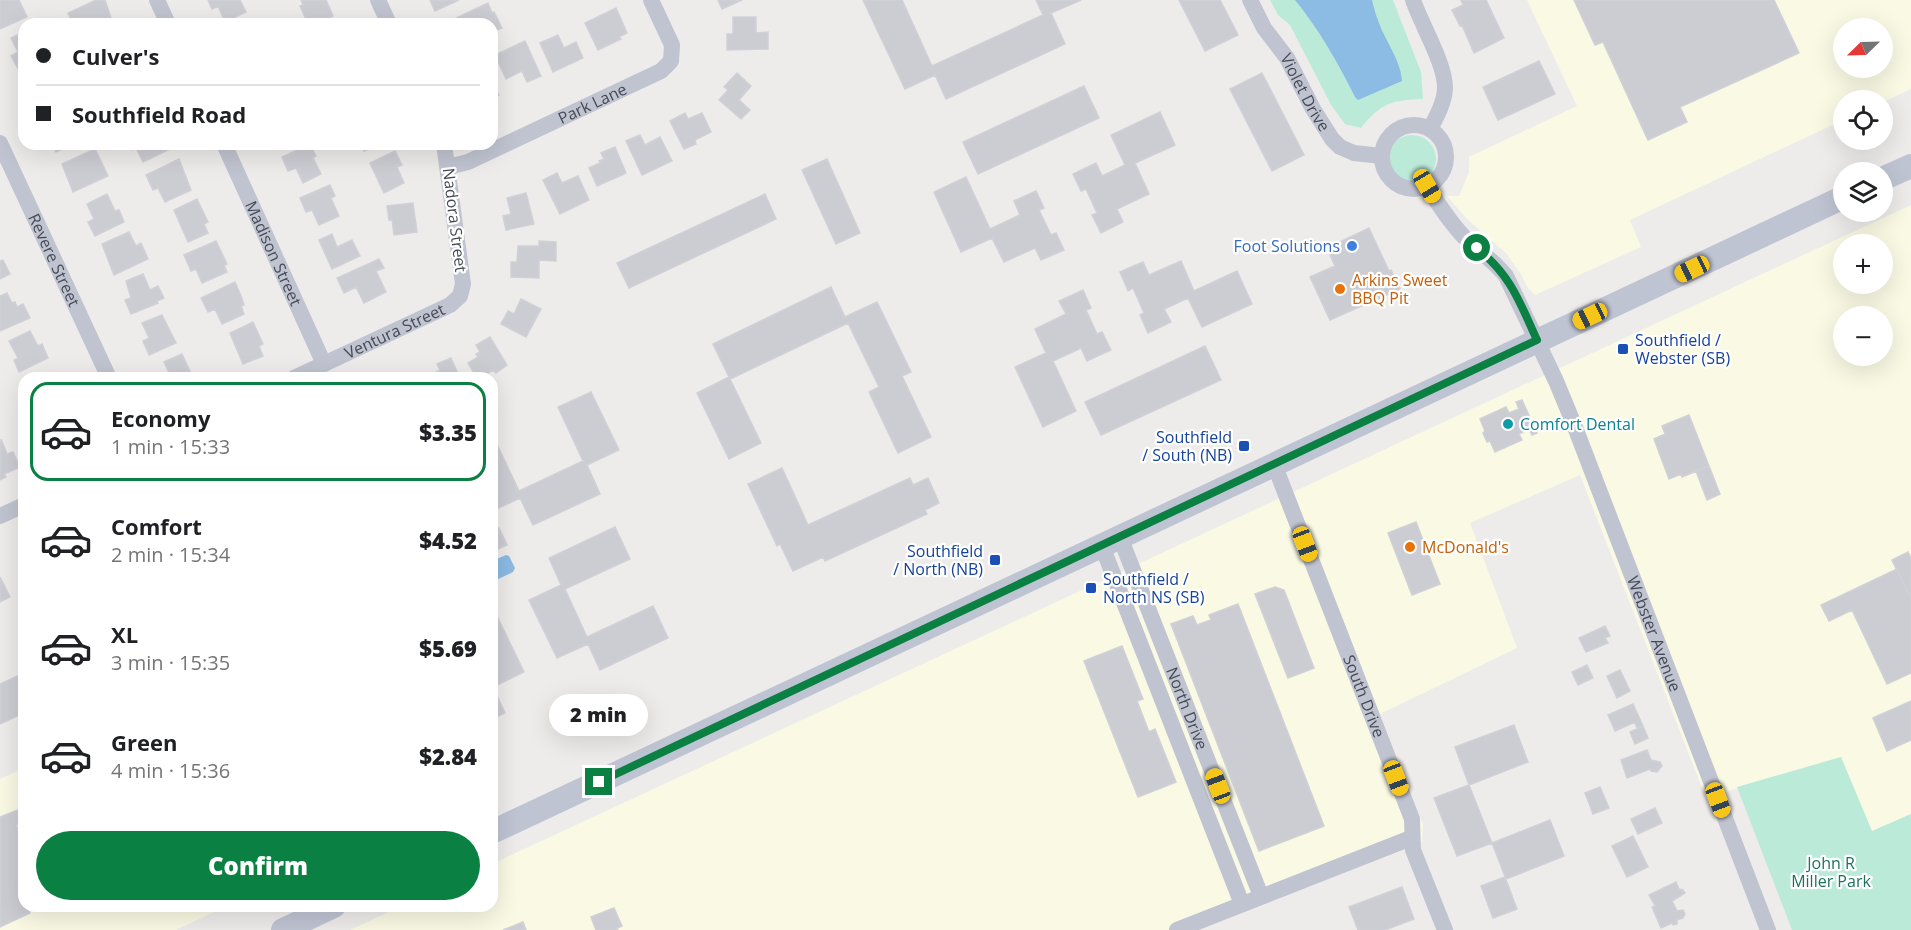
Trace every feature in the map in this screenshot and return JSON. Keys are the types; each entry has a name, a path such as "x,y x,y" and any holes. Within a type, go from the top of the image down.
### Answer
{"main road":[{"path":"1893,174 1911,166"},
{"path":"498,829 1833,202"},
{"path":"284,930 322,912"}],"street":[{"path":"157,0 165,18"},
{"path":"378,0 386,18"},
{"name":"Park Lane","path":"498,148 661,71 671,61 672,45 651,0"},
{"name":"Violet Drive","path":"1250,0 1264,28 1287,58 1313,109 1332,139 1340,147 1354,153 1382,156"},
{"path":"1413,0 1438,60 1445,88 1442,103 1430,129"},
{"path":"1410,125 1420,125 1430,129 1444,145 1445,167 1440,177 1427,186 1412,189 1401,187 1386,173 1382,156 1385,142 1391,134 1410,125"},
{"name":"Revere Street","path":"0,143 106,372"},
{"name":"Madison Street","path":"227,150 324,364"},
{"name":"Nadora Street","path":"445,150 463,284 460,296"},
{"name":"Park Lane","path":"448,167 468,162 493,150"},
{"name":"Webster Avenue","path":"1427,186 1462,235 1495,263 1506,276 1537,340 1573,422 1768,930"},
{"name":"Ventura Street","path":"307,372 450,305 460,296"},
{"name":"South Drive","path":"1274,464 1412,819 1413,850 1445,930"},
{"path":"0,516 18,508"},
{"name":"North Drive","path":"1111,541 1155,623 1261,897"},
{"name":"North Drive","path":"1111,541 1136,630 1242,904"},
{"path":"1136,630 1155,623"},
{"path":"1215,835 1234,827"},
{"path":"1177,930 1411,838"}],"shaded area":[{"path":"1527,0 1911,0 1911,89 1893,97 1893,90 1833,90 1833,125 1630,220 1641,247 1535,295 1506,253 1467,219 1447,196 1459,196 1469,172 1469,157 1577,106"},
{"path":"1911,205 1911,814 1872,832 1841,757 1706,798 1580,475 1470,523 1517,648 1380,714 1423,825 1422,841 1195,930 350,930 389,912 498,912 498,861 1833,241 1833,294 1893,294 1893,234 1849,234 1874,222 1893,222 1893,213"},
{"path":"18,771 18,912 214,912 176,930 0,930 0,779"}],"green space":[{"path":"1270,0 1393,0 1421,72 1423,99 1403,100 1388,104 1375,113 1361,128 1345,124 1331,105 1290,25 1278,15"},
{"path":"1412,135 1429,142 1436,159 1429,176 1412,183 1395,176 1388,159 1395,142"},
{"name":"John R Miller Park","path":"1841,757 1872,831 1911,814 1911,930 1792,930 1737,787"}],"water":[{"path":"1295,0 1372,0 1379,23 1399,66 1402,81 1358,100 1320,35"},
{"path":"509,556 515,568 513,572 498,579 498,558"}],"building":[{"path":"0,0 19,0 27,17 18,18 18,21 0,29"},
{"path":"96,0 105,0 111,18 70,18 68,13"},
{"path":"208,0 240,0 246,12 233,18 223,18 218,6 212,9"},
{"path":"301,0 326,0 333,16 305,18 300,6 303,5"},
{"path":"430,0 459,0 435,11"},
{"path":"718,0 742,0 722,9"},
{"path":"863,0 902,0 932,66 1043,15 1036,0 1081,0 1051,13 1065,44 946,99 935,75 905,89"},
{"path":"1179,0 1220,0 1238,35 1205,51"},
{"path":"1461,0 1486,0 1504,38 1474,53 1462,25 1460,26 1452,10 1463,5"},
{"path":"1574,0 1774,0 1799,53 1680,107 1687,122 1648,140 1603,42 1595,45"},
{"path":"488,3 497,18 457,18"},
{"path":"616,8 627,33 619,37 621,39 598,50 585,23"},
{"path":"733,17 756,17 756,33 768,32 768,49 727,50 727,34 733,34"},
{"path":"18,35 18,52 11,38"},
{"path":"558,35 564,48 576,42 583,58 553,72 540,43"},
{"path":"525,41 541,76 527,82 522,71 506,79 498,62 498,54"},
{"path":"18,52 18,68 11,56"},
{"path":"1539,61 1555,94 1498,120 1483,87"},
{"path":"737,73 751,86 739,100 750,110 741,119 719,100 728,90 724,87"},
{"path":"1262,73 1304,155 1272,171 1230,89"},
{"path":"1084,86 1099,118 978,174 963,142"},
{"path":"1160,112 1175,145 1135,163 1149,194 1117,209 1123,222 1101,233 1092,215 1097,213 1086,189 1081,191 1073,174 1096,163 1102,176 1125,165 1111,135"},
{"path":"685,113 688,119 702,113 711,132 695,140 696,144 684,149 670,121"},
{"path":"640,135 645,145 660,137 672,161 642,175 626,141"},
{"path":"615,147 626,173 597,186 589,168 604,159 601,153"},
{"path":"95,150 108,176 73,192 62,164"},
{"path":"137,150 168,150 143,162"},
{"path":"297,150 313,150 316,156 313,158 321,174 303,183 296,168 288,171 282,157"},
{"path":"395,151 402,165 397,167 404,183 384,193 370,163"},
{"path":"179,159 191,190 165,202 158,188 153,190 146,175"},
{"path":"827,159 860,233 836,244 802,170"},
{"path":"557,173 562,183 578,176 589,200 560,214 543,180"},
{"path":"966,177 990,229 1020,215 1014,201 1036,191 1044,208 1039,210 1051,235 1056,233 1064,250 1041,260 1035,248 1004,262 992,238 961,252 934,192"},
{"path":"330,185 335,196 331,198 339,216 319,225 312,210 306,212 300,198"},
{"path":"526,193 534,224 506,230 503,216 511,214 507,198"},
{"path":"107,194 115,211 119,210 124,222 95,236 88,222 94,219 87,204"},
{"path":"765,194 776,219 629,288 617,263"},
{"path":"197,199 208,222 204,224 208,233 188,242 174,210"},
{"path":"413,203 417,232 394,235 392,219 389,220 387,206"},
{"path":"1369,228 1400,289 1330,320 1310,277 1335,266 1327,248"},
{"path":"129,232 136,246 141,243 148,259 114,275 102,244"},
{"path":"332,234 337,247 352,240 360,256 332,269 319,240"},
{"path":"216,241 227,264 224,265 227,272 202,283 196,269 191,271 184,255"},
{"path":"539,241 556,242 556,261 539,260 539,278 511,277 511,262 517,262 518,246 539,246"},
{"path":"379,259 384,268 376,271 386,292 364,303 356,287 344,293 337,278"},
{"path":"3,260 10,274 0,279 0,261"},
{"path":"1181,261 1194,291 1237,271 1252,304 1202,327 1188,298 1164,309 1171,322 1148,333 1140,315 1144,313 1133,288 1128,291 1120,272 1143,262 1149,275"},
{"path":"143,274 150,290 158,286 164,298 157,301 158,303 131,314 125,300 131,298 126,281"},
{"path":"235,282 244,305 241,306 244,314 222,324 215,309 208,312 201,298"},
{"path":"831,287 845,317 877,302 911,372 902,376 931,437 898,453 869,392 879,387 848,323 730,379 761,443 729,459 697,393 729,377 713,344"},
{"path":"1083,290 1091,308 1086,310 1097,334 1102,332 1111,350 1087,361 1081,348 1053,361 1076,411 1043,427 1015,367 1046,353 1035,329 1066,314 1059,301"},
{"path":"7,293 17,307 23,304 30,318 0,331 0,296"},
{"path":"521,299 541,309 526,337 501,324 508,311 514,314"},
{"path":"162,315 176,343 149,355 143,341 149,338 142,323"},
{"path":"253,322 263,344 259,346 263,356 243,364 230,333"},
{"path":"30,331 38,346 42,344 48,358 19,372 14,360 18,358 9,341"},
{"path":"490,337 507,365 497,372 493,370 473,372 468,363 478,357 476,354 480,352 476,345"},
{"path":"1205,346 1221,380 1101,435 1085,402"},
{"path":"182,354 190,372 169,372 164,362"},
{"path":"451,358 457,372 436,372 440,370 437,364"},
{"path":"591,392 619,450 587,465 600,494 533,525 520,498 498,508 498,446 519,491 583,461 558,407"},
{"name":"Comfort Dental","path":"1522,400 1537,433 1532,435 1529,429 1519,434 1522,440 1495,452 1490,441 1487,442 1480,419 1506,407 1509,413 1519,409 1516,402"},
{"path":"1689,415 1709,466 1682,477 1681,474 1669,479 1654,439 1665,434 1662,426"},
{"path":"1,439 7,454 13,452 18,468 4,474 6,477 0,480"},
{"path":"1709,466 1720,494 1707,500 1696,471"},
{"path":"782,468 808,525 910,478 913,485 928,478 939,503 925,510 927,514 825,561 823,557 793,571 780,544 777,546 748,484"},
{"name":"McDonald's","path":"1416,522 1440,584 1412,595 1388,533"},
{"path":"615,527 630,559 565,589 587,637 653,606 668,638 600,670 588,644 557,658 529,600 561,585 549,558"},
{"path":"498,528 507,545 498,549"},
{"path":"1908,552 1911,558 1911,599 1892,560"},
{"path":"1897,569 1911,599 1911,673 1887,684 1852,610 1829,621 1821,605"},
{"path":"0,577 10,597 0,602"},
{"path":"1275,587 1284,590 1314,668 1288,678 1255,594"},
{"path":"1238,604 1324,826 1259,851 1171,624 1193,616 1197,625 1211,620 1209,615"},
{"path":"498,618 524,672 498,685"},
{"path":"1605,626 1610,636 1605,638 1608,643 1586,652 1579,638"},
{"path":"1122,646 1143,699 1137,701 1149,732 1155,729 1176,782 1138,797 1084,661"},
{"path":"1587,665 1593,678 1578,685 1572,672"},
{"path":"1620,670 1630,691 1617,698 1607,676"},
{"path":"18,676 18,716 0,724 0,684"},
{"path":"498,698 505,713 498,716"},
{"path":"1911,701 1911,740 1887,751 1873,718"},
{"path":"1633,704 1643,726 1637,728 1635,722 1615,731 1608,715"},
{"path":"1514,725 1528,762 1469,785 1455,747"},
{"path":"1643,726 1648,738 1635,744 1630,732"},
{"path":"1647,750 1651,760 1660,762 1662,766 1657,772 1650,769 1627,778 1621,760"},
{"path":"1469,785 1492,843 1457,856 1434,798"},
{"path":"1600,787 1609,808 1593,814 1585,793"},
{"path":"1655,808 1662,823 1638,834 1631,819"},
{"path":"18,810 18,824 16,825 18,830 18,912 30,913 0,927 0,817"},
{"path":"1550,820 1564,856 1506,879 1492,843"},
{"path":"1633,836 1648,867 1627,877 1612,846"},
{"path":"1505,877 1517,909 1493,918 1481,886"},
{"path":"1676,882 1679,889 1685,893 1672,901 1677,911 1683,910 1685,914 1683,918 1677,920 1677,924 1672,923 1661,928 1652,907 1655,906 1649,895"},
{"path":"1402,887 1414,919 1385,930 1358,930 1349,907"},
{"path":"614,908 622,926 617,928 618,930 596,930 591,917"},
{"path":"523,922 526,930 503,930"}],"place":[{"name":"Foot Solutions","path":"1352,246"},
{"name":"Arkins Sweet BBQ Pit","path":"1340,289"},
{"name":"Southfield / Webster (SB)","path":"1623,349"},
{"name":"Comfort Dental","path":"1508,424"},
{"name":"Southfield / South (NB)","path":"1244,446"},
{"name":"McDonald's","path":"1410,547"},
{"name":"Southfield / North (NB)","path":"995,560"},
{"name":"Southfield / North NS (SB)","path":"1091,588"}],"route":[{"path":"599,782 1537,340 1506,276 1477,248"}]}
